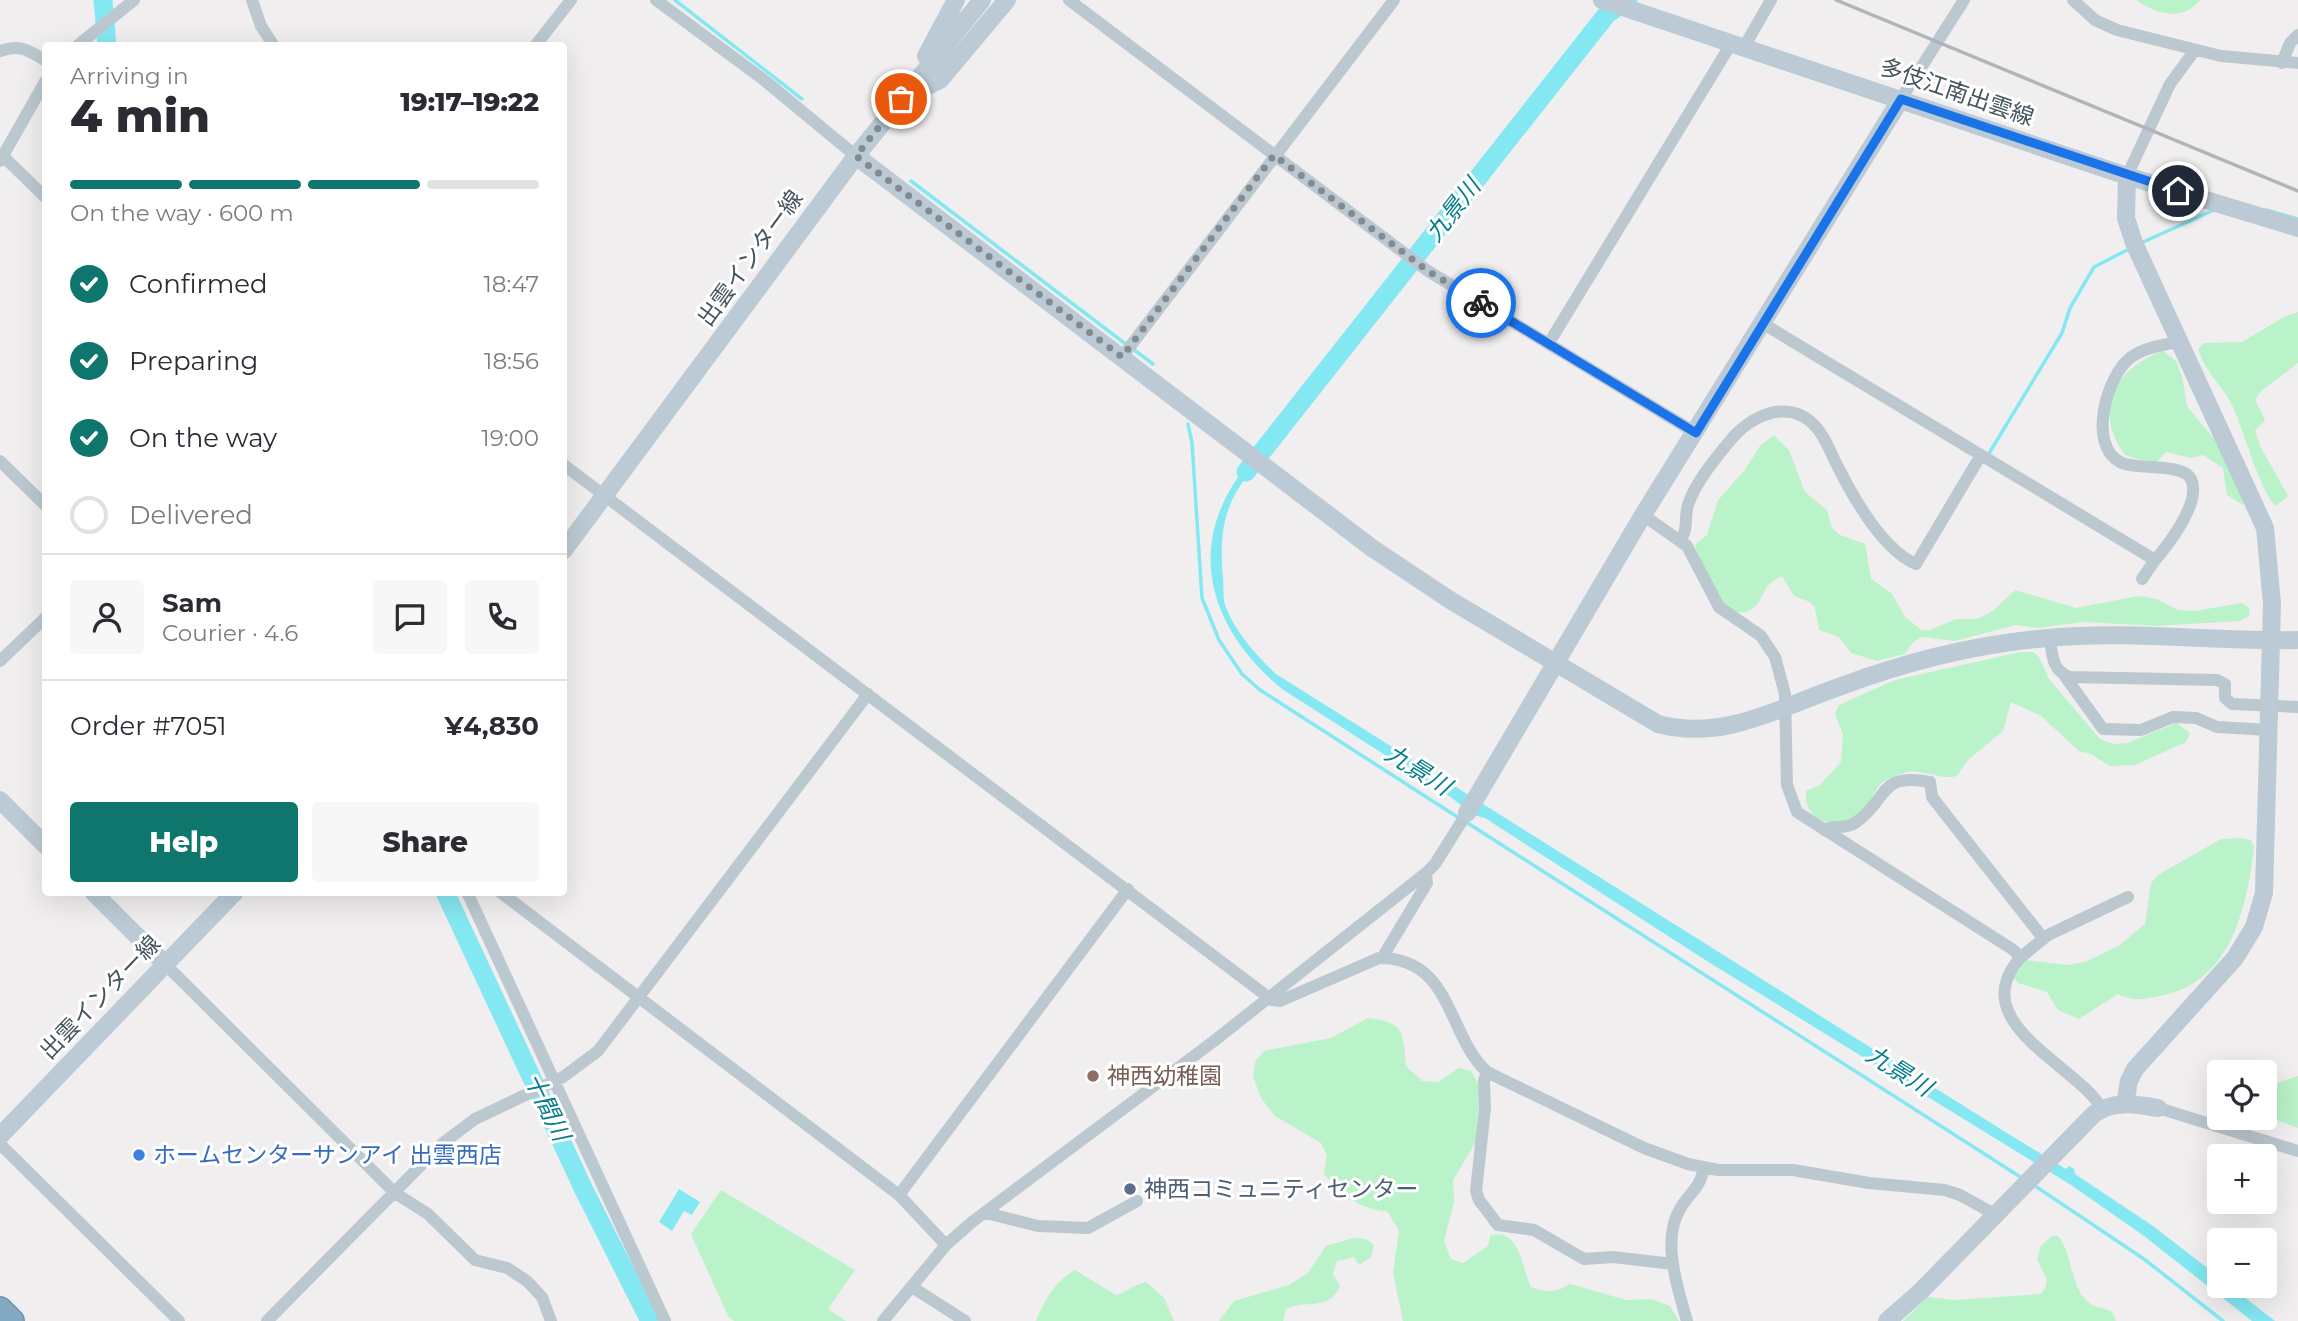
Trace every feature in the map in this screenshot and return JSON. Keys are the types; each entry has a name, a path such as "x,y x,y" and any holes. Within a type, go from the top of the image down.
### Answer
{"highway":[{"path":"0,1309 12,1321"}],"street":[{"path":"252,0 261,26 271,42"},
{"path":"538,42 571,0"},
{"path":"656,0 764,80 856,156 1400,567 1646,719 1672,728 1727,728 1917,661 1971,648 2050,638 2110,636 2298,640"},
{"path":"905,93 956,0"},
{"name":"出雲インター線","path":"567,546 856,156 982,0"},
{"path":"905,93 940,80 1007,0"},
{"path":"1069,0 1422,266 1696,433"},
{"path":"1122,357 1394,0"},
{"path":"1549,343 1737,45 1771,0"},
{"path":"883,1321 947,1245 972,1222 1269,997 1426,873 1467,813 1643,515 1964,0"},
{"path":"2073,0 2105,26 2249,61 2298,63"},
{"path":"81,42 130,4"},
{"name":"多伎江南出雲線","path":"1614,4 2127,176 2298,228"},
{"path":"2282,62 2290,43 2298,35"},
{"path":"0,51 13,46 27,49 42,58"},
{"path":"2125,1104 2129,1081 2135,1069 2235,958 2254,927 2264,893 2270,640 2270,567 2265,528 2133,243 2126,219 2127,176 2170,84 2196,50"},
{"path":"42,87 2,159 42,194"},
{"path":"1762,323 2155,559"},
{"path":"2142,579 2180,527 2193,491 2191,481 2185,473 2126,465 2117,461 2105,443 2103,429 2109,387 2121,367 2141,351 2180,341"},
{"path":"1680,541 1685,532 1689,502 1715,460 1747,423 1778,410 1799,415 1815,426 1855,496 1889,546 1916,564 1981,455"},
{"path":"0,461 42,502"},
{"path":"567,467 1269,997 1280,1001 1382,958 1427,883 1426,873"},
{"path":"1643,515 1680,541 1695,556 1719,607 1761,636 1775,657 1786,706 1790,797 1801,816 2021,957"},
{"path":"0,661 42,621"},
{"path":"2050,638 2053,662 2103,729 2141,730 2173,717 2196,718 2217,727 2269,730"},
{"path":"2064,675 2217,680 2225,684 2225,698 2232,704 2298,707"},
{"path":"267,1321 443,1143 475,1119 554,1082 598,1051 868,694"},
{"path":"1824,830 1853,825 1885,788 1895,782 1909,779 1930,782 1932,797 2043,939"},
{"path":"0,800 42,842"},
{"path":"899,1195 1128,889"},
{"path":"97,896 395,1193 428,1214 475,1260 507,1268 527,1281 542,1297 551,1321"},
{"name":"出雲インター線","path":"0,1136 231,896"},
{"path":"469,896 664,1321"},
{"path":"505,896 899,1195 947,1245"},
{"path":"2102,1109 2090,1094 2027,1040 2015,1024 2006,993 2010,974 2021,957 2043,939 2128,897"},
{"path":"1382,958 1417,969 1434,980 1470,1048 1488,1072 1654,1152 1704,1168 1793,1170 1869,1183 1945,1190 1996,1214"},
{"path":"1488,1072 1484,1081 1485,1108 1476,1191 1479,1200 1499,1225 1534,1230 1584,1259 1606,1257 1673,1264"},
{"path":"1887,1321 2102,1109 2125,1104 2158,1108 2298,1151"},
{"path":"0,1144 179,1321"},
{"path":"1687,1321 1673,1264 1672,1233 1676,1215 1699,1188 1704,1168"},
{"path":"986,1213 1038,1226 1088,1228 1137,1201"},
{"path":"912,1287 965,1321"}],"green space":[{"path":"2136,0 2200,0 2185,11 2169,14"},
{"path":"2298,312 2298,363 2260,392 2255,400 2265,420 2255,431 2260,446 2288,496 2276,506 2264,488 2232,405 2205,365 2198,349 2204,343 2242,342 2284,317"},
{"path":"2163,351 2176,361 2182,376 2187,406 2223,450 2244,500 2243,505 2227,495 2223,468 2203,455 2191,458 2166,452 2155,464 2125,455 2115,438 2110,422 2110,407 2121,380 2132,368"},
{"path":"1774,435 1789,450 1805,492 1827,510 1832,528 1840,535 1865,544 1871,579 1891,593 1906,618 1922,630 1930,630 1956,619 1977,619 1993,611 2015,590 2076,608 2138,596 2157,599 2178,610 2195,611 2242,603 2249,608 2249,616 2240,621 2156,626 2084,622 2037,628 2016,625 1955,641 1922,637 1913,642 1905,654 1877,661 1851,653 1839,637 1819,630 1815,608 1810,602 1794,596 1782,576 1766,588 1753,608 1742,612 1732,610 1723,603 1707,580 1695,545 1707,535 1718,500 1744,471 1760,446"},
{"path":"2021,652 2033,652 2039,657 2049,679 2100,739 2114,744 2127,743 2177,723 2190,733 2186,742 2135,765 2110,766 2089,753 2080,752 2041,716 2011,702 2003,731 1968,760 1957,776 1943,777 1910,772 1891,778 1880,784 1862,813 1849,821 1823,821 1810,810 1806,802 1806,791 1820,785 1841,762 1843,734 1835,714 1839,705 1895,680"},
{"path":"2221,839 2251,840 2254,847 2240,918 2219,959 2204,976 2184,988 2160,996 2134,999 2118,994 2079,1019 2058,1010 2047,992 2018,983 2014,978 2026,960 2067,965 2085,962 2120,945 2145,924 2151,883 2158,875"},
{"path":"1368,1018 1396,1027 1403,1038 1406,1066 1422,1081 1438,1082 1459,1068 1471,1071 1480,1087 1476,1142 1453,1180 1454,1202 1444,1241 1451,1259 1463,1263 1488,1246 1490,1236 1500,1234 1507,1237 1518,1251 1531,1287 1551,1291 1570,1284 1626,1300 1651,1299 1670,1306 1679,1321 1403,1321 1393,1273 1399,1231 1387,1211 1368,1208 1352,1200 1324,1174 1327,1155 1321,1143 1275,1116 1261,1098 1253,1077 1255,1062 1264,1051 1331,1038"},
{"path":"2298,1076 2298,1128 2277,1119 2277,1083"},
{"path":"721,1190 855,1270 828,1309 846,1321 734,1321 728,1316 691,1234"},
{"path":"2052,1236 2058,1236 2063,1243 2081,1295 2090,1303 2112,1312 2116,1321 1903,1321 1928,1297 1954,1300 2040,1294 2045,1289 2047,1279 2037,1259 2041,1246"},
{"path":"1353,1238 1366,1239 1374,1245 1371,1257 1359,1265 1354,1257 1337,1261 1333,1274 1340,1286 1330,1299 1286,1309 1283,1321 1219,1321 1234,1301 1289,1285 1308,1273 1326,1246"},
{"path":"1075,1270 1116,1295 1146,1282 1164,1298 1174,1321 1036,1321 1051,1292 1062,1279"}],"water":[{"path":"1248,464 1254,468 1236,493 1225,520 1222,547 1224,598 1231,619 1242,636 1276,674 2002,1130 2066,1169 2069,1166 2074,1169 2075,1174 2153,1226 2207,1268 2207,1286 2144,1236 2071,1185 1710,963 1485,818 1473,815 1452,798 1282,689 1257,665 1236,639 1222,612 1213,583 1211,554 1215,524 1228,494"},
{"path":"679,1189 700,1202 692,1215 684,1211 672,1231 659,1222"},
{"path":"2223,1298 2245,1298 2275,1321 2252,1321"}],"waterway":[{"name":"十間川","path":"103,0 107,42"},
{"path":"675,0 802,99"},
{"name":"九景川","path":"1246,472 1607,14 1628,0"},
{"path":"911,181 1127,345"},
{"path":"2141,243 2214,210"},
{"path":"2266,210 2298,219"},
{"path":"1988,455 2062,333 2070,308 2094,267 2131,248"},
{"path":"1133,349 1153,364"},
{"path":"1188,424 1192,443 1202,598 1219,640 1242,674 1260,690 1459,818"},
{"path":"1466,822 2022,1178"},
{"name":"十間川","path":"447,896 584,1190 650,1321"},
{"path":"2032,1184 2144,1259 2223,1321"}],"railway":[{"path":"1836,0 2298,191"}],"way so far":[{"path":"901,99 856,156 1122,357 1274,155 1428,271 1481,303"}],"place":[{"name":"神西幼稚園","path":"1093,1076"},
{"name":"ホームセンターサンアイ 出雲西店","path":"139,1155"},
{"name":"神西コミュニティセンター","path":"1130,1189"}],"route":[{"path":"1481,303 1696,433 1901,99 2178,191"}]}
